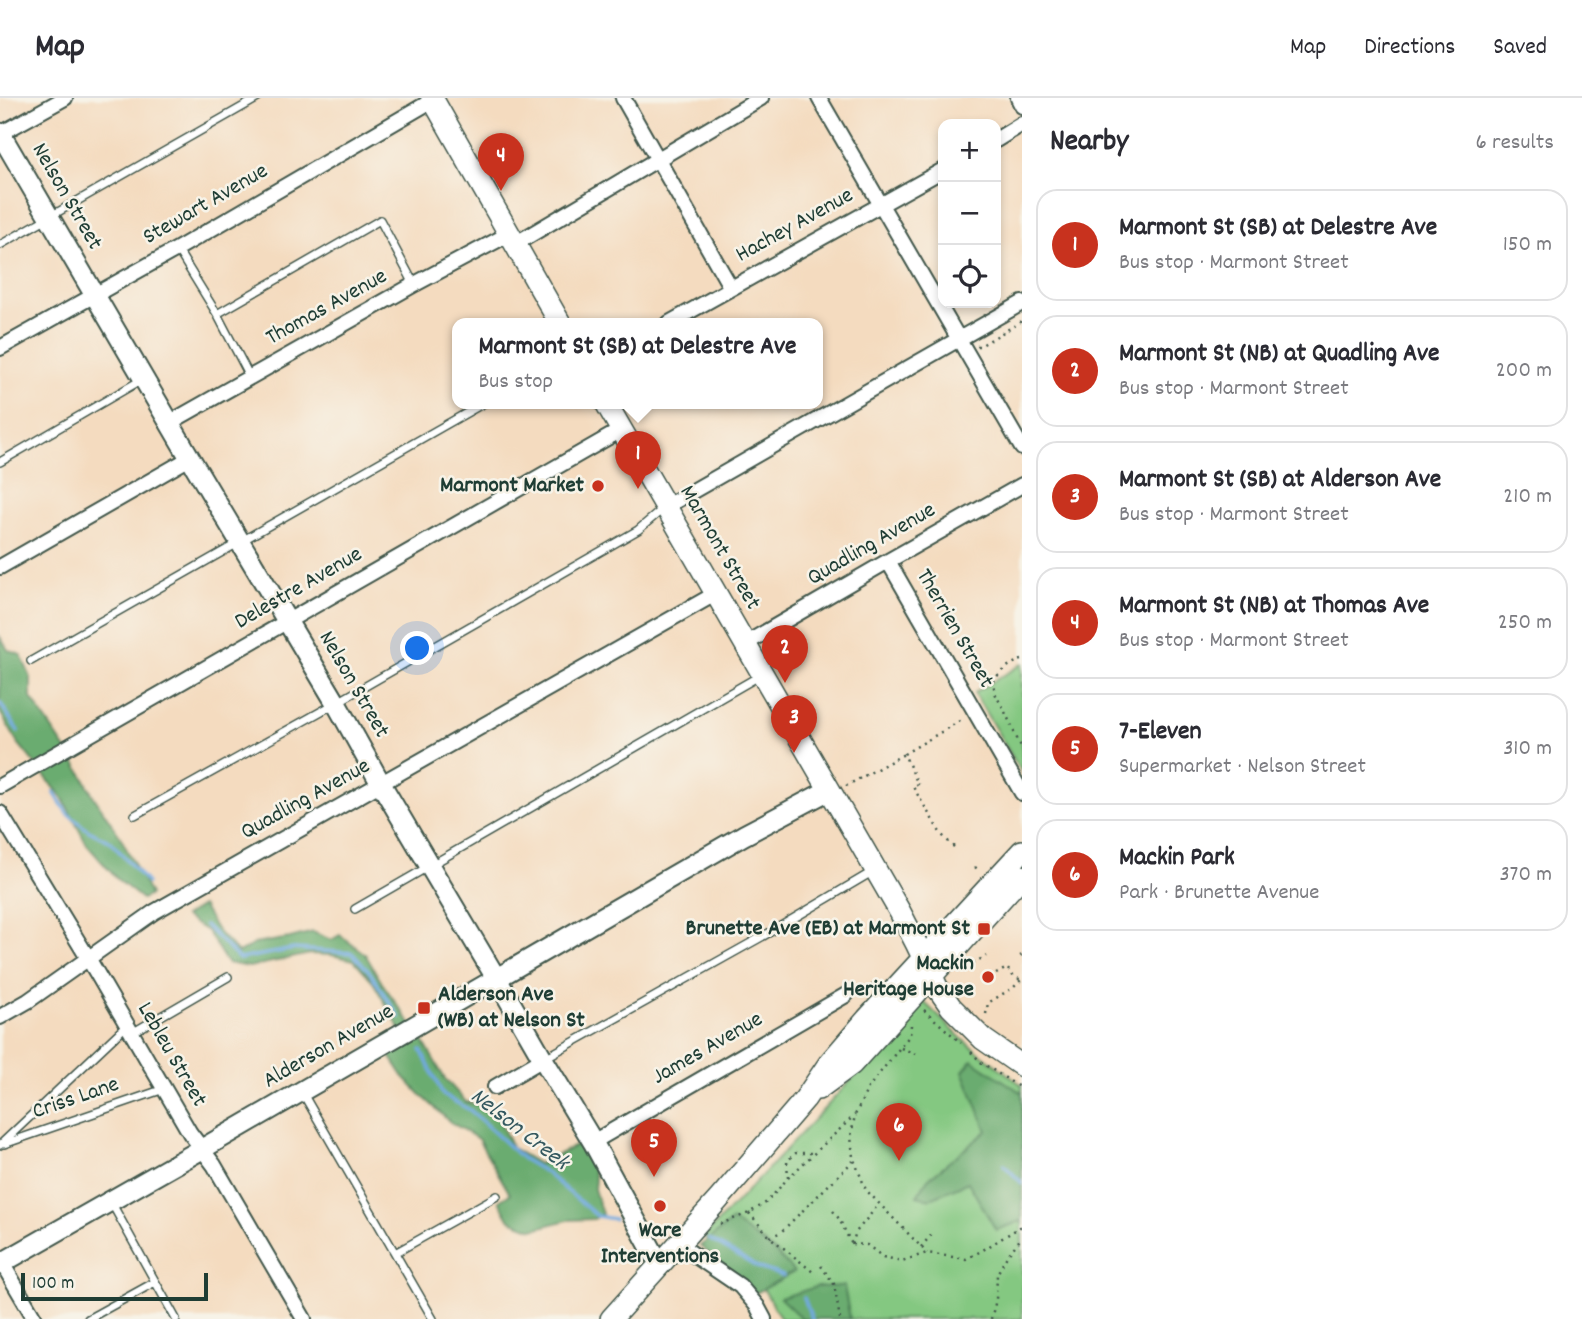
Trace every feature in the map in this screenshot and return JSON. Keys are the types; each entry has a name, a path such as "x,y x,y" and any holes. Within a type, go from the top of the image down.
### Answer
{"main road":[{"path":"433,99 557,318"},
{"name":"Marmont Street","path":"609,409 762,674 837,788 876,870 945,999 970,1028 1022,1066"},
{"path":"611,1319 805,1099 852,1064 927,966 1022,851"},
{"path":"927,966 1022,876"}],"street":[{"path":"0,134 65,98"},
{"path":"623,98 731,288"},
{"name":"Thomas Avenue","path":"169,423 415,285 512,239 658,159 761,98"},
{"path":"819,98 1022,448"},
{"path":"1018,98 1022,106"},
{"name":"Stewart Avenue","path":"0,348 177,249 433,99"},
{"path":"1001,137 1022,124"},
{"name":"Nelson Street","path":"0,134 593,1142 660,1265"},
{"name":"Hachey Avenue","path":"678,318 938,173"},
{"path":"665,507 1022,303"},
{"name":"Delestre Avenue","path":"0,786 621,430"},
{"path":"0,567 190,458"},
{"name":"Quadling Avenue","path":"745,644 1022,485"},
{"name":"Therrien Street","path":"888,561 1022,793"},
{"name":"Quadling Avenue","path":"0,1017 28,1001 154,912 715,594"},
{"name":"Alderson Avenue","path":"1,1264 732,841 837,788"},
{"name":"Lebleu Street","path":"0,813 190,1133 214,1165 304,1319"},
{"name":"James Avenue","path":"593,1142 846,995"},
{"path":"495,1087 543,1059"},
{"path":"678,1244 740,1286 764,1319"},
{"path":"1,1264 35,1319"}],"lane":[{"path":"0,245 258,98"},
{"path":"216,314 380,220 415,285"},
{"path":"177,249 250,377"},
{"path":"0,462 143,378"},
{"path":"31,661 474,409"},
{"path":"135,815 638,530 665,507"},
{"path":"355,909 762,674"},
{"path":"543,1059 876,870"},
{"path":"0,1145 130,1029 228,977"},
{"name":"Criss Lane","path":"0,1145 164,1089"},
{"path":"302,1091 433,1319"},
{"path":"395,1253 497,1196"},
{"path":"110,1202 176,1319"},
{"path":"88,1319 155,1282"}],"path":[{"path":"974,345 980,346 1022,321"},
{"path":"1022,660 1013,663 993,681 995,696 1022,748"},
{"path":"837,788 904,754 975,712"},
{"path":"904,754 918,784 913,787 941,834 954,847"},
{"path":"955,974 986,956"},
{"path":"986,1014 988,1003 1021,980 1014,977 1007,968 996,974"},
{"path":"846,995 880,982"},
{"path":"916,1008 925,1010 945,1027"},
{"path":"770,1237 781,1232 853,1162 851,1136 855,1115 867,1088 910,1035 911,1023"},
{"path":"901,1048 920,1056"},
{"path":"717,1225 749,1213 766,1202 855,1115"},
{"path":"788,1178 788,1161 796,1153 815,1153"},
{"path":"853,1157 866,1190 927,1253"},
{"path":"852,1244 856,1231 879,1203"},
{"path":"833,1211 852,1244"},
{"path":"749,1213 770,1237 813,1272"},
{"path":"852,1244 867,1245 883,1256 902,1261 927,1253 966,1259 1022,1227"},
{"path":"920,1247 932,1234"},
{"path":"992,1319 997,1274 1022,1237"},
{"path":"821,1266 834,1284 840,1319"}],"green space":[{"path":"0,637 8,650 21,655 31,678 31,698 121,838 150,895 142,899 117,879 87,845 62,797 18,743 0,712"},
{"path":"1022,664 1022,773 974,693"},
{"path":"202,906 217,931 238,953 254,944 313,932 331,940 340,935 365,954 445,1079 466,1102 495,1111 512,1148 539,1164 579,1144 593,1169 594,1189 602,1214 594,1219 568,1220 533,1229 510,1220 499,1201 510,1194 478,1139 449,1121 421,1095 403,1076 390,1056 408,1043 372,980 354,960 310,954 249,967 227,963 207,931 184,917"},
{"path":"924,1002 963,1040 1022,1085 1022,1319 781,1319 764,1290 704,1237"},
{"path":"972,1060 1022,1093 1022,1221 996,1230 968,1182 929,1199 917,1196 928,1179 987,1131 963,1071"},
{"path":"732,1221 773,1250 794,1272 756,1293 700,1246"},
{"path":"844,1286 850,1319 802,1319 780,1298 816,1287"}],"waterway":[{"name":"Nelson Creek","path":"0,703 18,731"},
{"name":"Nelson Creek","path":"54,792 67,813 89,831 111,842 147,883"},
{"name":"Nelson Creek","path":"205,925 239,959 294,949 352,953 369,971 399,1017"},
{"name":"Nelson Creek","path":"421,1050 443,1095 470,1110 523,1159 545,1172 597,1216 614,1219"},
{"path":"1004,1165 1022,1183"},
{"name":"Nelson Creek","path":"709,1239 759,1268 783,1276"},
{"name":"Nelson Creek","path":"804,1298 812,1319"}],"place":[{"name":"Marmont St (NB) at Thomas Ave","path":"501,191"},
{"name":"Marmont Market","path":"598,486"},
{"name":"Marmont St (SB) at Delestre Ave","path":"638,489"},
{"name":"Marmont St (NB) at Quadling Ave","path":"785,683"},
{"name":"Marmont St (SB) at Alderson Ave","path":"794,753"},
{"name":"Brunette Ave (EB) at Marmont St","path":"984,929"},
{"name":"Mackin Heritage House","path":"988,977"},
{"name":"Alderson Ave (WB) at Nelson St","path":"424,1008"},
{"name":"Mackin Park","path":"899,1161"},
{"name":"7-Eleven","path":"654,1177"},
{"name":"Ware Interventions","path":"660,1206"}]}
